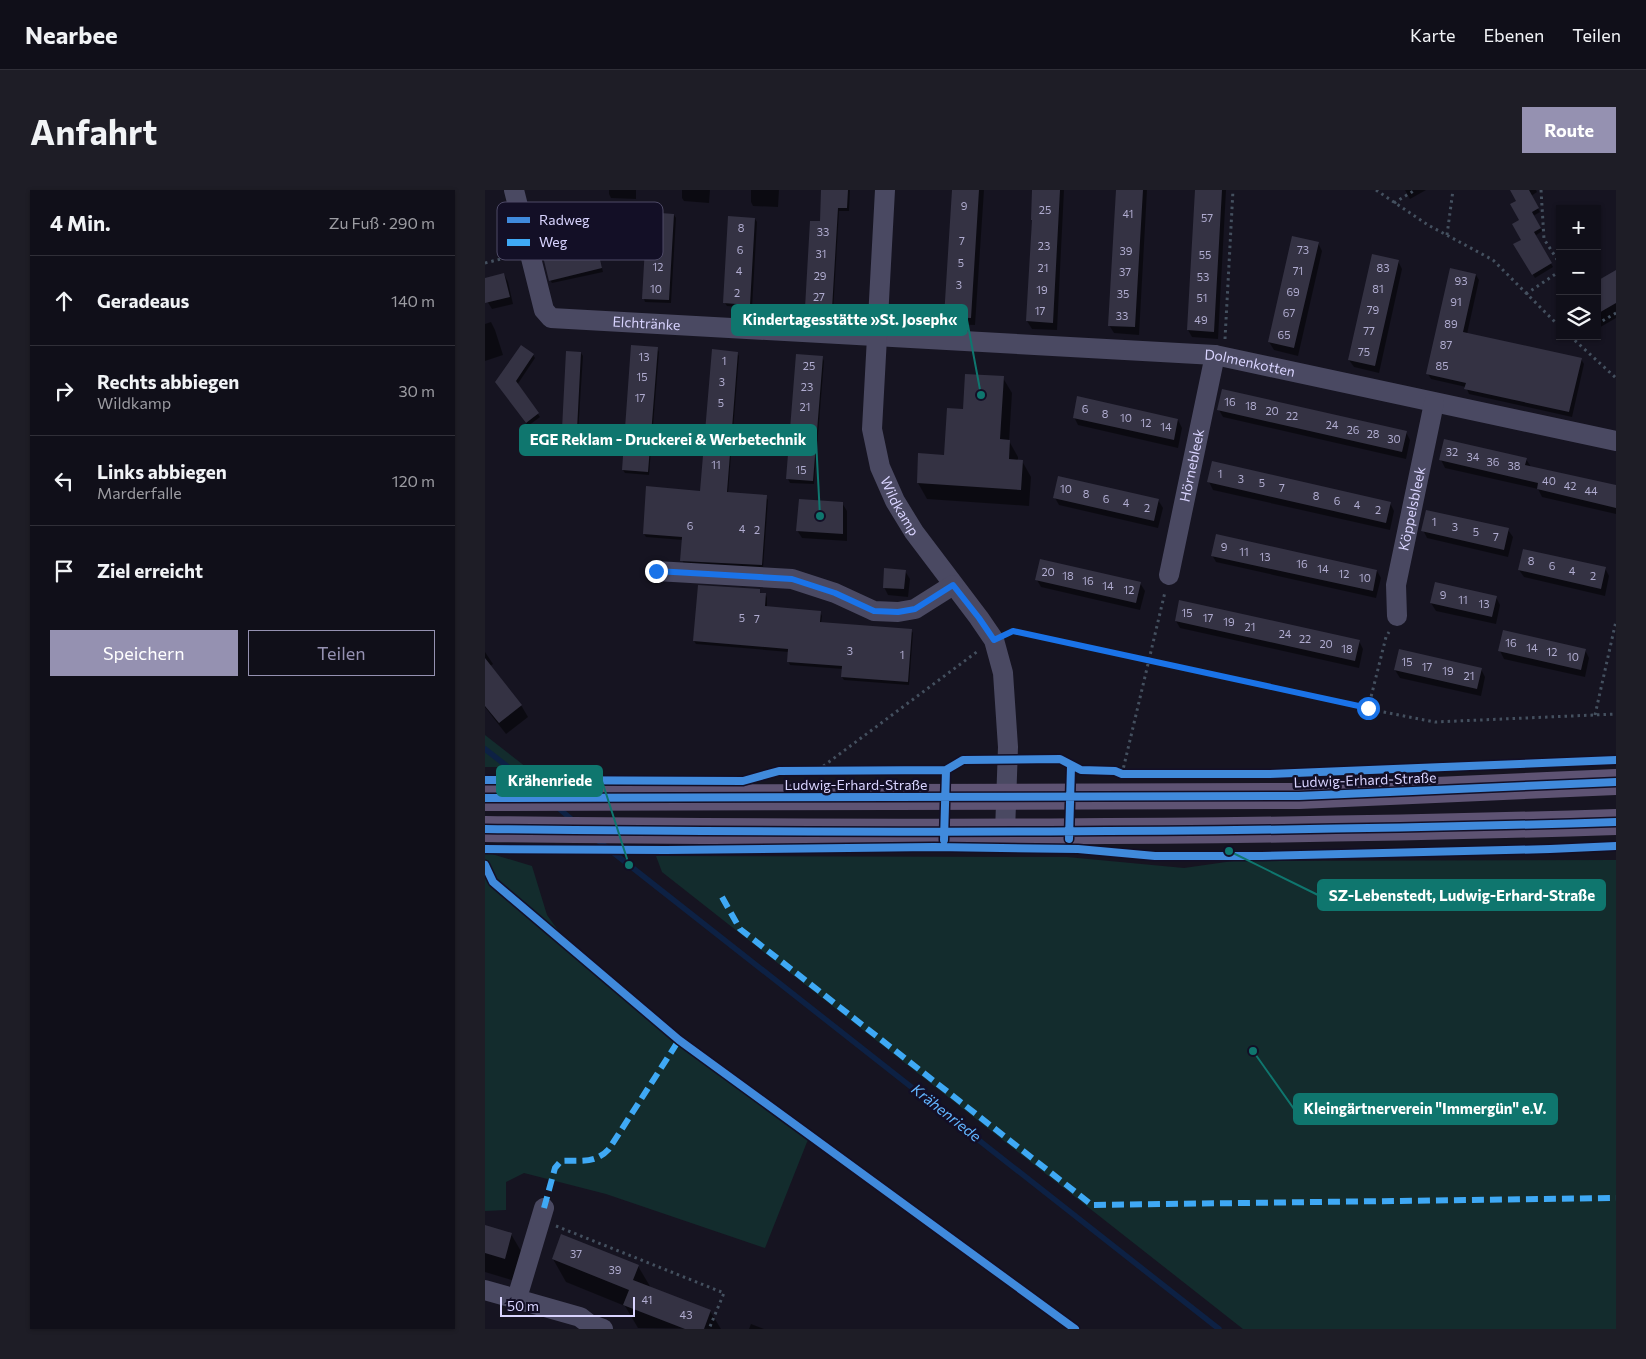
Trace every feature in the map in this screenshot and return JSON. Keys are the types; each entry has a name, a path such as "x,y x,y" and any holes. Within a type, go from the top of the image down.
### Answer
{"main road":[{"name":"Ludwig-Erhard-Straße","path":"485,798 1299,796 1616,782"},
{"path":"485,829 608,831 1228,831 1427,828 1616,822"}],"street":[{"name":"Wildkamp","path":"885,190 872,429 881,467 895,501 914,532 994,640 1003,673 1008,747 1006,798"},
{"name":"Elchtränke","path":"531,260 544,310 551,318 876,337"},
{"name":"Dolmenkotten","path":"876,337 1219,356 1616,441"},
{"name":"Hörnebleek","path":"1169,575 1219,356"},
{"name":"Köppelsbleek","path":"1397,616 1395,585 1434,403"},
{"path":"656,571 792,579 835,593 874,611 898,612 915,609 953,585"},
{"path":"1005,832 1006,798"},
{"path":"517,1298 542,1214"},
{"path":"485,1290 580,1317 593,1327"}],"path":[{"path":"1219,356 1233,190"},
{"path":"1375,190 1429,225 1493,260 1556,323"},
{"path":"1395,202 1415,190"},
{"path":"1447,235 1453,190"},
{"path":"1541,190 1545,239 1556,257"},
{"path":"1526,294 1556,274"},
{"path":"1601,322 1616,313"},
{"path":"1576,340 1616,378"},
{"path":"1123,774 1169,575"},
{"path":"1368,708 1386,637 1397,616"},
{"path":"1595,715 1616,622"},
{"path":"818,770 994,640 1013,631 1435,722 1616,714"},
{"path":"542,1214 724,1293 709,1329"}],"green space":[{"path":"485,735 526,767 485,767"},
{"path":"485,852 532,866 547,915 573,951 679,1040 811,1136 765,1248 606,1194 524,1173 506,1182 506,1210 485,1211"},
{"path":"656,856 1067,857 1184,868 1233,861 1616,860 1616,1329 1243,1329 662,872"}],"building":[{"path":"821,190 848,190 847,208 838,208 832,309 805,308 810,221 820,221"},
{"path":"952,190 979,190 971,318 944,317"},
{"path":"1032,190 1060,190 1053,323 1026,321"},
{"path":"1116,190 1143,190 1135,327 1108,326"},
{"path":"1195,190 1222,190 1214,332 1187,330"},
{"path":"1510,190 1529,190 1539,208 1532,212 1541,228 1534,232 1552,263 1532,275 1513,244 1521,240 1512,224 1519,220 1510,204 1516,201"},
{"path":"663,213 674,214 669,300 642,299 644,260 663,260"},
{"path":"728,216 755,218 750,305 723,303"},
{"path":"1292,236 1319,242 1294,348 1268,342"},
{"path":"1372,254 1399,260 1375,366 1348,360"},
{"path":"544,260 600,260 602,268 549,281"},
{"path":"1450,268 1476,274 1463,332 1582,358 1569,412 1464,389 1466,383 1426,374"},
{"path":"1616,270 1616,303 1601,312 1601,295 1601,279"},
{"path":"504,273 510,297 485,303 485,278"},
{"path":"521,345 534,354 516,381 539,413 526,423 495,382"},
{"path":"631,345 658,347 648,472 622,470"},
{"path":"712,349 738,352 727,492 767,495 762,565 680,561 682,537 643,534 646,486 700,491"},
{"path":"566,351 581,352 577,430 562,429"},
{"path":"796,354 823,356 813,481 786,479"},
{"path":"965,374 1004,376 1000,439 1010,440 1009,459 1023,460 1021,490 917,483 918,453 944,455 947,408 963,409"},
{"path":"1222,389 1407,431 1402,452 1217,410"},
{"path":"1077,396 1178,419 1174,440 1073,418"},
{"path":"1444,439 1527,458 1525,465 1616,485 1616,508 1537,489 1538,483 1439,460"},
{"path":"1212,461 1391,502 1386,523 1207,482"},
{"path":"1058,476 1159,499 1154,521 1053,498"},
{"path":"799,499 843,502 843,534 796,531"},
{"path":"1426,510 1509,528 1504,550 1421,531"},
{"path":"1216,534 1377,570 1373,591 1211,556"},
{"path":"1523,549 1606,567 1601,589 1518,570"},
{"path":"1040,559 1141,582 1136,603 1035,580"},
{"path":"884,568 906,570 904,589 883,588"},
{"path":"1435,582 1497,596 1492,617 1430,603"},
{"path":"698,585 760,589 760,593 766,593 765,606 821,611 820,622 912,629 908,682 841,677 842,666 787,662 788,649 693,641"},
{"path":"1179,600 1360,640 1355,661 1175,621"},
{"path":"1503,630 1586,649 1581,670 1498,651"},
{"path":"1399,649 1482,668 1477,689 1394,670"},
{"path":"485,658 522,705 499,723 485,706"},
{"path":"485,1225 512,1233 505,1259 485,1253"},
{"path":"561,1234 639,1265 633,1280 711,1310 704,1329 685,1329 623,1305 629,1290 552,1259"}],"waterway":[{"name":"Krähenriede","path":"485,749 535,788"},
{"name":"Krähenriede","path":"557,807 575,822"},
{"name":"Krähenriede","path":"596,839 1219,1329"}],"marked path":[{"path":"722,897 740,929 1092,1205 1616,1198"},
{"path":"544,1208 555,1168 561,1161 593,1159 604,1154 609,1149 679,1040"}],"cycle path":[{"path":"485,780 743,781 779,771 946,770 963,760 1060,759 1081,770 1115,771 1122,774 1269,774 1616,760"},
{"path":"1069,839 1071,766"},
{"path":"944,840 946,770"},
{"path":"485,798 1299,796 1616,782"},
{"path":"485,829 1051,832 1333,829 1616,822"},
{"path":"485,849 666,850 934,847 1078,849 1155,856 1262,856 1616,846"},
{"path":"485,865 493,882 679,1040 1075,1329"}],"place":[{"name":"Kindertagesstätte »St. Joseph«","path":"981,395"},
{"name":"EGE Reklam - Druckerei & Werbetechnik","path":"820,516"},
{"name":"SZ-Lebenstedt, Ludwig-Erhard-Straße","path":"1229,851"},
{"name":"Krähenriede","path":"629,865"},
{"name":"Kleingärtnerverein \"Immergün\" e.V.","path":"1253,1051"}],"route":[{"path":"656,571 792,579 835,593 874,611 898,612 915,609 953,585 994,640 1013,631 1368,708"}]}
